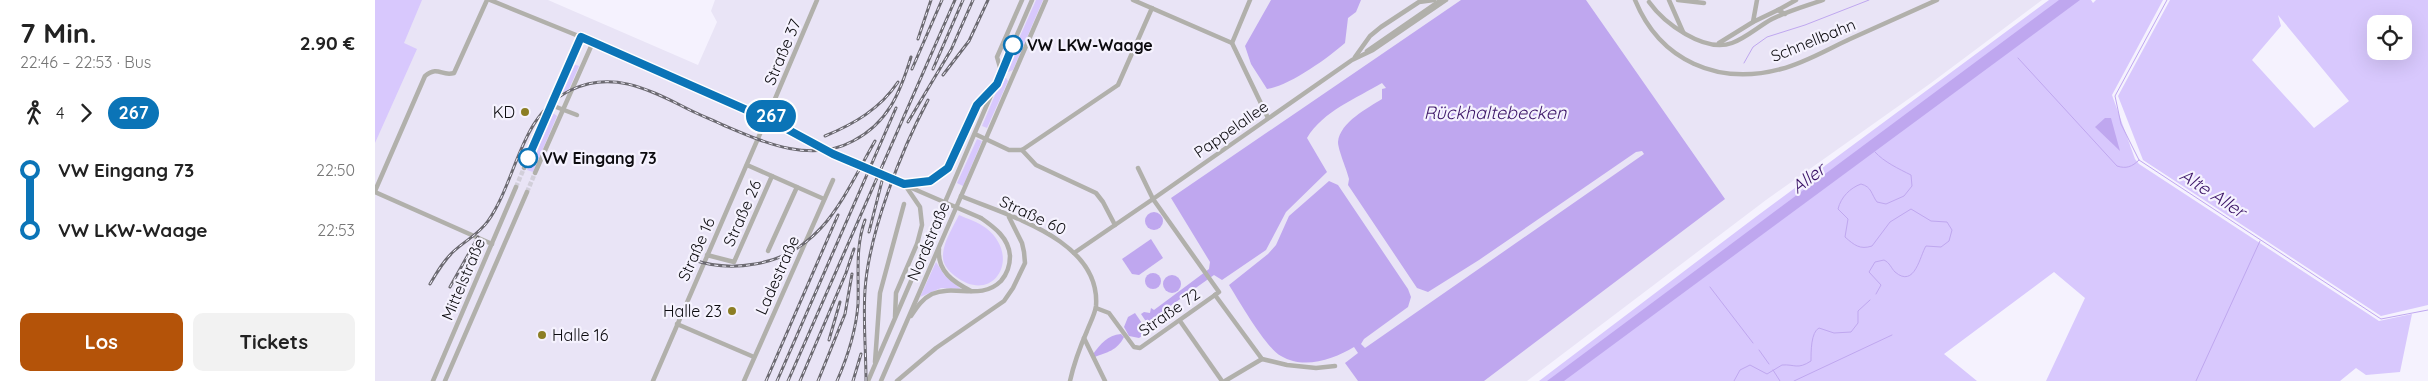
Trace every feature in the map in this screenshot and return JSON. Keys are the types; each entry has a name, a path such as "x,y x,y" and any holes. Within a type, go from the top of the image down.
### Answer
{"street":[{"path":"492,244 496,240 500,240 503,247 500,251 495,251 492,244 375,191 425,76 431,71 437,70 449,74 454,73 489,0 593,42 758,115"},
{"name":"Straße 37","path":"769,113 817,0"},
{"path":"1001,73 997,57 1022,0"},
{"name":"Nordstraße","path":"868,381 1033,0"},
{"name":"Nordstraße","path":"882,378 1046,0"},
{"path":"1133,0 1232,43 1268,118"},
{"path":"1232,43 1251,0"},
{"name":"Pappelallee","path":"1352,60 1371,36 1392,20 1419,2 1434,0"},
{"path":"1362,55 1441,0"},
{"name":"Pappelallee","path":"1075,253 1352,60 1373,50 1446,0"},
{"name":"Schnellbahn","path":"1635,0 1648,27 1681,58 1710,70 1738,74 1772,71 1791,66 1937,0"},
{"path":"1669,0 1683,32"},
{"path":"1678,0 1704,3"},
{"path":"1753,22 1757,0"},
{"path":"1718,44 1753,22 1796,0"},
{"path":"1649,2 1663,19 1693,38 1718,44 1731,44 1772,19 1823,0"},
{"path":"975,134 1009,150 1022,150 1118,85 1153,8"},
{"path":"1410,8 1416,8 1419,12 1416,17"},
{"path":"1778,10 1785,14"},
{"path":"1392,20 1400,23 1397,30"},
{"path":"1371,36 1374,42 1378,43"},
{"path":"524,168 581,37"},
{"path":"535,173 593,42"},
{"path":"904,184 922,184 939,176 948,168 977,105 997,84"},
{"path":"551,105 577,115"},
{"path":"758,115 762,112 769,113 772,121 833,154 981,218 999,232 1006,242 1009,250 1009,265 1003,279 997,285 983,291 941,291 930,295 917,307 901,333"},
{"path":"758,115 758,122 763,127 768,126 772,121"},
{"name":"Straße 16","path":"653,381 763,127"},
{"path":"1022,150 1036,165 1096,193 1115,225"},
{"path":"747,165 824,199"},
{"path":"1138,168 1153,199 1219,292 1215,295 1262,359 1287,365 1316,368 1335,366"},
{"name":"Straße 26","path":"707,255 735,262 772,176"},
{"name":"Ladestraße","path":"744,381 833,180"},
{"path":"895,319 896,293 922,225 920,207 904,184"},
{"path":"953,186 961,196"},
{"path":"768,251 797,187"},
{"name":"Mittelstraße","path":"433,381 516,188"},
{"name":"Mittelstraße","path":"445,381 527,192"},
{"path":"948,196 961,196"},
{"name":"Straße 60","path":"961,196 1055,237 1075,253 1091,276 1095,287 1096,308 1074,362 1070,381"},
{"path":"875,366 880,293 904,204"},
{"path":"897,381 935,348 1003,301 1013,288 1025,263 1022,243 1009,217"},
{"path":"940,244 939,260 943,270 953,280 972,292"},
{"path":"472,290 482,295"},
{"name":"Straße 72","path":"1096,308 1109,312 1134,347 1140,348 1215,295"},
{"path":"1180,321 1223,381 1262,359"},
{"path":"677,324 754,357"},
{"path":"1084,338 1105,381"},
{"path":"449,344 459,348"},
{"path":"882,378 889,381"}],"shaded area":[{"path":"375,0 548,0 698,65 717,22 711,11 715,0 2042,0 1931,83 1766,200 1527,381 375,381"},
{"path":"375,0 422,0 404,43 417,49 375,143"},
{"path":"1036,0 1043,0 1013,70 1008,72 1006,68"},
{"path":"2049,0 2091,0 2093,3 2096,0 2163,0 2112,95 2135,159 2139,164 2379,321 2412,314 2400,372 2366,375 2356,368 2340,381 2046,381 2085,298 2054,272 1944,354 1977,381 1539,381 1757,216"},
{"path":"2170,0 2428,0 2428,305 2381,316 2143,160 2118,96","holes":["2278,15 2349,101 2314,128 2252,60 2281,26"]},
{"path":"573,64 579,66 569,89 559,95"},
{"path":"1002,78 1006,78 1008,81 987,128 982,126"},
{"path":"553,113 557,116 533,172 527,170"},
{"path":"977,139 982,141 963,186 957,183"},
{"path":"959,215 983,226 997,240 1002,252 1002,264 999,274 991,282 981,285 969,284 955,276 945,264 943,254 945,244"},
{"path":"936,262 945,276 961,289 941,288 920,297"}],"water":[{"path":"1271,0 1361,0 1356,12 1348,18 1345,43 1297,77 1267,89 1251,64 1245,46"},
{"name":"Rückhaltebecken","path":"1461,0 1586,0 1725,199 1484,381 1358,381 1345,363 1358,353 1354,347 1319,361 1299,362 1290,360 1281,356 1268,344 1229,285 1268,254 1276,245 1289,216 1329,181 1338,185 1408,289 1411,297 1408,307 1364,339 1361,344 1365,348 1644,154 1642,151 1636,152 1479,260 1428,292 1417,288 1348,185 1349,179 1338,146 1340,135 1349,122 1362,111 1382,99 1382,89 1386,88 1382,83 1331,113 1314,128 1307,138 1327,172 1286,212 1266,250 1222,280 1214,275 1159,314 1149,326 1141,314 1144,312 1150,313 1151,308 1154,310 1209,269 1210,262 1171,198"},
{"path":"2059,0 2080,0 1564,381 1547,381"},
{"path":"2105,118 2111,118 2120,151 2095,127"},
{"path":"1154,212 1160,215 1163,221 1160,227 1154,230 1148,227 1145,221 1148,215"},
{"path":"1151,239 1163,258 1139,275 1132,274 1122,259"},
{"path":"1153,273 1161,281 1153,289 1145,281"},
{"path":"1172,275 1178,278 1181,284 1178,290 1172,293 1166,290 1163,284 1166,278"},
{"path":"1135,313 1148,332 1139,338 1129,336 1124,327 1128,317"},
{"path":"1121,334 1124,337 1118,345 1095,357 1093,354 1105,341 1112,336"}],"waterway":[{"path":"1744,63 1753,47 1767,37 1805,25 1869,0"},
{"name":"Alte Aller","path":"2167,0 2115,96 2121,124 2139,160 2381,319 2428,310"},
{"path":"2018,58 2117,166 2129,167 2139,160"},
{"path":"1875,152 1887,162 1911,175 1912,186 1904,196 1886,204 1877,202 1865,185 1861,184 1853,188 1841,201 1838,209 1848,219 1845,237 1857,246 1872,246 1890,222 1911,209 1931,221 1947,222 1952,230 1949,241 1941,247 1926,246 1912,274 1902,276 1895,272 1884,260 1875,262 1869,272 1881,285 1876,294"},
{"path":"2196,381 2260,241"},
{"path":"1710,287 1753,343"},
{"path":"1734,381 1740,370 1750,365 1767,374 1782,365 1799,366 1806,364 1811,361 1812,342 1816,330 1819,328 1834,333 1851,332 1858,323 1858,311 1870,300"},
{"path":"1794,381 1892,335"},
{"path":"1759,350 1769,364"},
{"path":"1773,370 1780,381"}],"tunnel":[{"path":"516,187 524,168"},
{"path":"527,192 535,173"}],"railway":[{"path":"918,39 931,0"},
{"path":"912,69 942,0"},
{"path":"788,381 955,0"},
{"path":"933,69 963,0"},
{"path":"908,122 951,50 973,0"},
{"path":"943,75 969,41 988,0"},
{"path":"430,284 450,255 488,221 498,204 521,149 540,115 554,101 571,90 586,84 600,82 628,84 655,93 723,125 771,144 804,151 821,151 837,148 853,141 865,134 884,116 897,95 911,57"},
{"path":"825,136 866,115 891,92 898,82"},
{"path":"866,381 865,290 873,243 897,167 928,100"},
{"path":"777,381 896,108"},
{"path":"691,259 715,265 747,265 778,258 798,248 829,219 875,141"},
{"path":"869,232 882,181"},
{"path":"766,381 838,215"},
{"path":"837,381 848,353 855,324 858,304 859,251 865,220"},
{"path":"450,287 478,237"},
{"path":"800,381 846,273 854,249"},
{"path":"818,381 845,314 852,274"},
{"path":"829,340 840,302"},
{"path":"853,381 861,354"}],"bus line":[{"name":"267","path":"528,158 581,37 758,115 762,112 767,112 771,115 772,121 833,154 904,184 922,184 939,176 948,168 977,105 997,84 1013,45"}],"place":[{"name":"VW LKW-Waage","path":"1013,45"},
{"name":"KD","path":"525,112"},
{"name":"VW Eingang 73","path":"528,158"},
{"name":"Halle 23","path":"732,311"},
{"name":"Halle 16","path":"542,335"}],"water label":[{"name":"Aller","path":"1808,178"}]}
